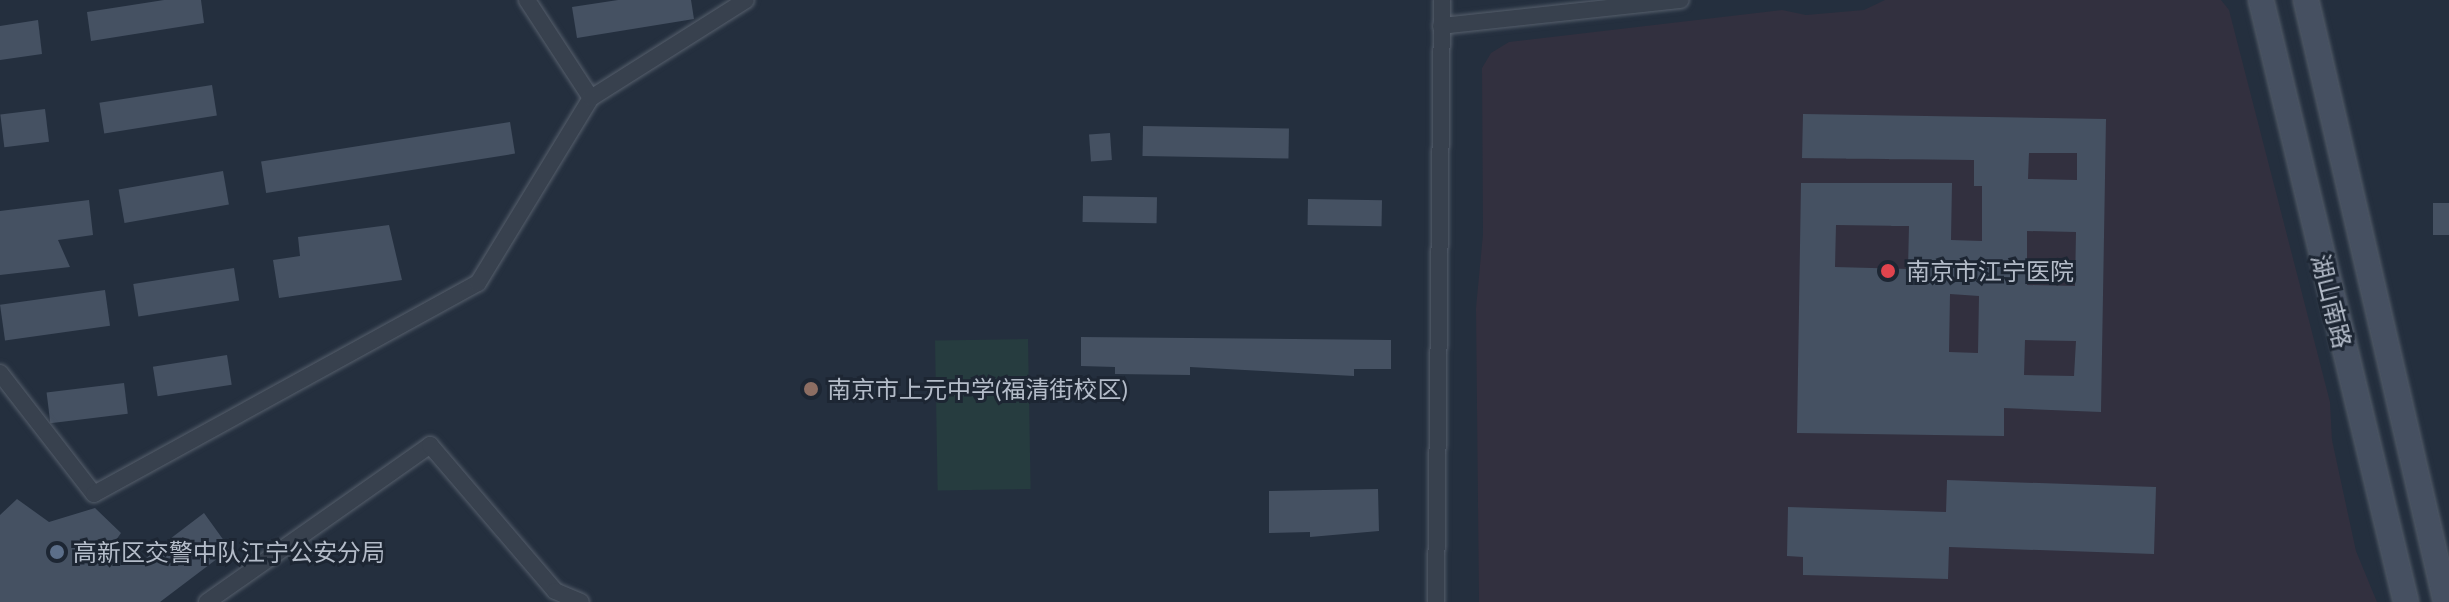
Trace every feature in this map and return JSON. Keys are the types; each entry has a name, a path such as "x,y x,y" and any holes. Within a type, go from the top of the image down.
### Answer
{"main road":[{"name":"湖山南路","path":"2261,0 2406,602"},
{"name":"湖山南路","path":"2306,0 2446,602"}],"street":[{"path":"527,0 591,98"},
{"path":"0,373 94,494 478,283 591,98 746,0"},
{"path":"1436,602 1442,0"},
{"path":"1441,26 1681,0"},
{"path":"207,602 430,445 555,591 581,602"}],"shaded area":[{"name":"南京市江宁医院","path":"1885,0 2221,0 2229,10 2330,402 2332,440 2356,551 2377,602 1479,602 1476,308 1483,234 1482,68 1491,53 1509,42 1782,10 1806,15 1864,10"}],"green space":[{"path":"1028,339 1031,489 938,491 935,341"}],"building":[{"path":"164,0 201,0 204,23 91,41 87,12"},
{"path":"618,0 691,0 694,19 577,38 572,7"},
{"path":"38,20 42,54 0,60 0,26"},
{"path":"212,85 217,116 104,133 99,103"},
{"path":"45,109 49,142 4,147 0,114"},
{"path":"1803,114 2106,119 2101,412 2004,408 2004,436 1797,433 1801,183 1952,183 1951,240 1982,241 1982,186 1974,186 1974,160 1802,158","holes":["2029,153 2077,153 2077,180 2028,179","1836,225 1909,226 1908,269 1835,267","2027,231 2076,232 2075,286 2027,285","1950,294 1979,296 1978,353 1949,352","2025,340 2076,341 2074,376 2024,375"]},
{"path":"510,122 515,154 266,193 261,161"},
{"path":"1143,126 1289,129 1288,159 1142,156"},
{"path":"1110,133 1112,160 1091,161 1089,134"},
{"path":"223,171 229,204 125,223 119,189"},
{"path":"1083,196 1157,197 1157,223 1083,222"},
{"path":"1308,199 1382,200 1382,226 1308,225"},
{"path":"89,200 93,235 58,240 70,267 0,275 0,211"},
{"path":"2433,203 2449,203 2449,235 2433,235"},
{"path":"389,225 402,280 279,298 273,260 300,256 298,237"},
{"path":"234,268 239,301 138,317 133,284"},
{"path":"105,290 110,326 5,340 0,305"},
{"path":"1081,337 1391,340 1391,369 1354,369 1354,376 1190,367 1190,375 1115,374 1115,367 1081,366"},
{"path":"227,355 232,385 158,396 153,367"},
{"path":"124,383 128,414 50,423 47,393"},
{"path":"1947,480 2156,487 2154,554 1949,547 1948,579 1803,575 1803,557 1787,556 1788,507 1946,512"},
{"path":"1378,489 1379,531 1310,537 1310,532 1269,533 1269,491"},
{"name":"高新区交警中队江宁公安分局","path":"17,499 49,522 95,508 121,533 109,550 132,562 145,558 204,513 230,549 160,602 0,602 0,515"}],"place":[{"name":"南京市江宁医院","path":"1888,271"},
{"name":"南京市上元中学(福清街校区)","path":"811,389"},
{"name":"高新区交警中队江宁公安分局","path":"57,552"}]}
